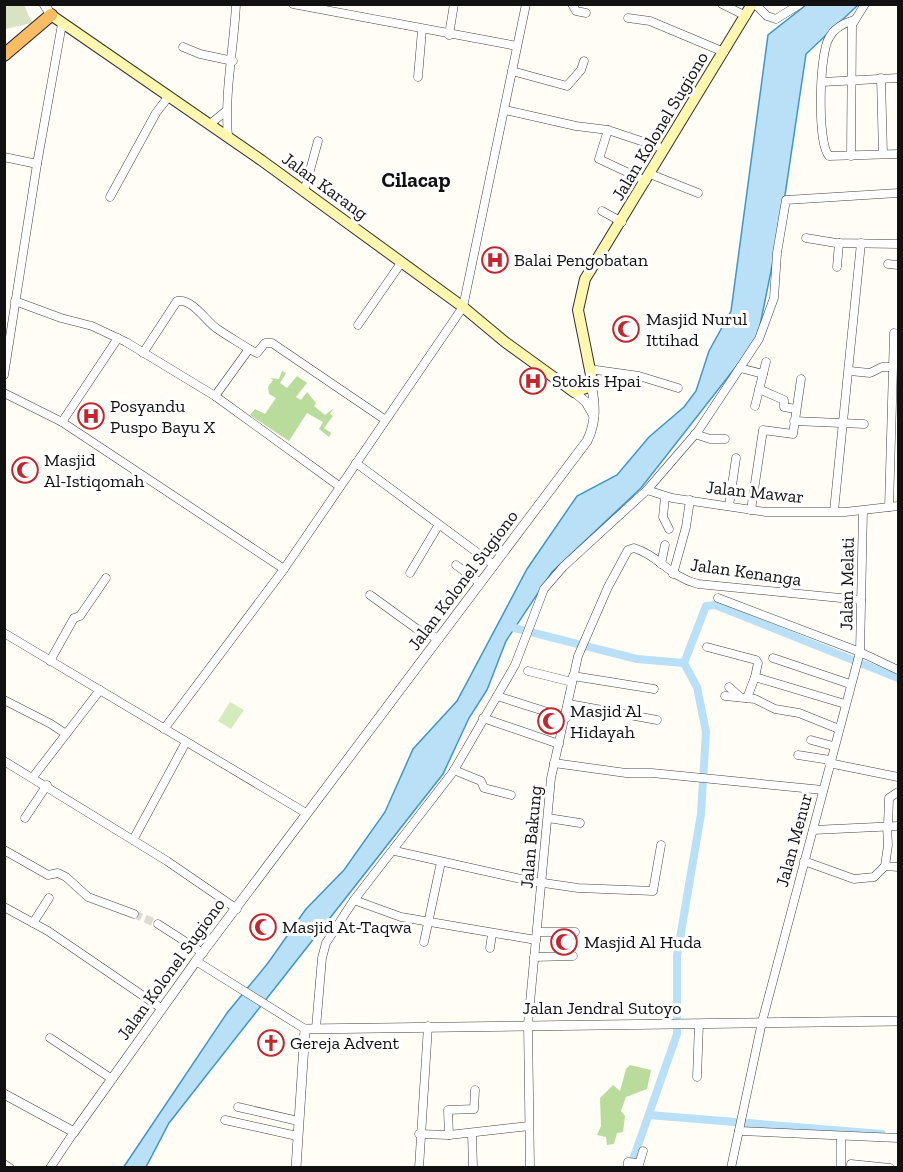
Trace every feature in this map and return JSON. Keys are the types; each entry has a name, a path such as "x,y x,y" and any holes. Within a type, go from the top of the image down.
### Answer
{"highway":[{"path":"4,55 47,10"}],"main road":[{"name":"Jalan Kolonel Sugiono","path":"591,383 579,320 579,296 585,279 754,4"},
{"name":"Jalan Karang","path":"47,10 62,24 228,136 463,307 505,342 574,392"},
{"path":"574,392 582,391 591,383"}],"street":[{"path":"228,136 226,111 233,61 236,4"},
{"path":"293,4 517,46"},
{"path":"449,35 454,4"},
{"path":"165,729 284,569 384,419 463,307 506,110 526,4"},
{"path":"572,4 576,11 586,14"},
{"path":"722,4 746,16"},
{"path":"754,4 767,16 776,19 800,4"},
{"path":"851,156 854,20 865,4"},
{"path":"628,18 650,21 724,52"},
{"path":"854,20 845,22 829,37 823,57 823,132 826,155 898,154"},
{"path":"4,375 37,164 62,24"},
{"path":"418,77 422,30"},
{"path":"183,47 200,54 233,61"},
{"path":"512,71 567,86 581,70 584,61"},
{"path":"881,78 883,154"},
{"path":"822,82 898,78"},
{"path":"110,197 156,113 169,96"},
{"path":"506,110 576,126 608,130 665,149"},
{"path":"210,124 226,111"},
{"path":"608,130 599,159 648,178 698,193"},
{"path":"304,192 318,141"},
{"path":"4,157 37,164"},
{"path":"316,1028 323,951 354,900 395,851 454,770 523,649 544,589 554,576 647,490 695,434 759,339 771,311 784,205 790,199 898,193"},
{"path":"602,211 622,222"},
{"path":"806,238 839,243 898,244"},
{"path":"837,267 839,243"},
{"path":"834,511 845,424 861,243"},
{"path":"358,325 401,263"},
{"path":"888,264 898,265"},
{"path":"15,301 118,338 215,396 339,486"},
{"path":"143,353 175,303 180,301 201,312 213,326 257,353 265,344 273,344 384,419"},
{"path":"889,507 894,333"},
{"path":"62,422 118,338"},
{"path":"215,396 249,349"},
{"path":"755,406 766,362"},
{"path":"850,371 870,373 882,367 892,367"},
{"path":"740,368 763,374"},
{"path":"589,369 639,376 678,388"},
{"path":"751,510 763,430 792,434 801,379"},
{"name":"Jalan Kolonel Sugiono","path":"75,1132 161,1008 587,441 594,427 595,418 591,383"},
{"path":"759,389 784,400 784,407 796,410"},
{"path":"574,392 586,402 595,418"},
{"path":"4,393 62,422 284,569"},
{"path":"794,421 864,424"},
{"path":"695,434 712,440 725,439"},
{"path":"729,506 736,458"},
{"path":"356,463 438,526 494,565"},
{"name":"Jalan Mawar","path":"647,490 665,496 751,510 834,511 898,506"},
{"path":"665,496 663,517 669,529"},
{"path":"673,574 686,527 690,500"},
{"name":"Jalan Melati","path":"864,510 859,654 898,670"},
{"path":"410,573 438,526"},
{"path":"661,564 665,545"},
{"name":"Jalan Kenanga","path":"584,640 628,550 639,549 673,574 698,584 861,600"},
{"path":"456,565 480,583"},
{"path":"50,661 74,618 80,616 106,578"},
{"path":"370,595 417,629 439,639"},
{"path":"718,598 859,654"},
{"path":"4,633 306,813"},
{"name":"Jalan Bakung","path":"530,1167 528,1024 548,818 554,763 566,718 578,656 584,640"},
{"path":"707,646 756,660 758,663 755,677 744,697"},
{"name":"Jalan Menur","path":"731,1167 762,1022 859,654"},
{"path":"772,658 850,684"},
{"path":"528,671 654,689"},
{"path":"755,677 845,704"},
{"path":"729,687 744,697 775,710 800,713 839,729"},
{"path":"33,777 100,690"},
{"path":"496,696 566,718"},
{"path":"725,696 744,697"},
{"path":"4,700 66,734"},
{"path":"569,704 657,720"},
{"path":"483,718 559,744"},
{"path":"811,740 833,746"},
{"path":"133,840 186,742"},
{"path":"798,755 898,777"},
{"path":"4,761 47,785 237,909"},
{"path":"554,763 823,790"},
{"path":"454,770 481,781 484,788 511,795"},
{"path":"25,818 47,785"},
{"path":"804,861 854,879 874,877 885,866 889,798 898,792"},
{"path":"548,818 580,823"},
{"path":"813,830 898,826"},
{"path":"395,851 542,883 578,888 653,891 661,845"},
{"path":"4,850 48,874 58,873 66,877 88,897 134,914"},
{"path":"424,942 441,862"},
{"path":"885,866 898,867"},
{"path":"33,923 49,898"},
{"path":"354,900 372,908 427,922 492,934 536,936 575,932"},
{"path":"4,907 33,923 161,1008"},
{"path":"158,924 203,952"},
{"path":"490,948 492,934"},
{"path":"534,957 573,956"},
{"path":"196,961 305,1029 296,1167"},
{"name":"Jalan Jendral Sutoyo","path":"305,1029 528,1024 898,1021"},
{"path":"697,1077 699,1024"},
{"path":"419,1167 419,1134 428,1026"},
{"path":"50,1038 111,1079"},
{"path":"449,1135 448,1110 473,1109 475,1090"},
{"path":"4,1094 75,1132 50,1167"},
{"path":"238,1107 298,1121"},
{"path":"225,1120 297,1136"},
{"path":"419,1134 472,1134 529,1126"},
{"path":"740,1128 841,1137 898,1138"},
{"path":"472,1134 473,1167"},
{"path":"841,1137 841,1167"},
{"path":"634,1164 643,1151"},
{"path":"4,1164 10,1167"},
{"path":"850,1167 851,1164 890,1167"}],"green space":[{"path":"4,5 24,5 32,23 5,29"},
{"path":"282,371 286,373 280,383 287,388 297,376 307,383 296,397 301,400 307,392 316,403 314,406 325,415 334,408 330,414 333,416 324,428 331,433 329,437 319,429 323,422 307,413 289,441 250,415 255,409 265,414 276,398 269,394 268,387 273,380 270,378 279,379"},
{"path":"230,702 244,710 231,729 218,721"},
{"path":"630,1065 651,1070 647,1089 626,1097 621,1111 625,1116 623,1132 617,1133 614,1144 607,1145 606,1137 597,1135 601,1126 600,1098 613,1085 620,1091 626,1069"}],"water":[{"path":"806,5 858,5 806,54 781,222 757,340 641,488 552,572 506,641 487,690 469,718 443,774 169,1123 146,1167 123,1168 227,1013 268,963 306,909 344,870 385,812 413,749 457,701 527,569 577,496 617,475 649,437 684,407 696,391 709,351 731,311 768,35"}],"waterway":[{"path":"684,663 706,606 715,605 898,678"},
{"path":"507,626 637,659 684,663 697,687 706,732 701,814 677,956 677,1034 630,1168"},
{"path":"649,1115 882,1134"}],"tunnel":[{"path":"134,914 158,924"}],"place":[{"name":"Balai Pengobatan","path":"495,260"},
{"name":"Masjid Nurul Ittihad","path":"626,329"},
{"name":"Stokis Hpai","path":"533,381"},
{"name":"Posyandu Puspo Bayu X","path":"91,416"},
{"name":"Masjid Al-Istiqomah","path":"25,470"},
{"name":"Masjid Al Hidayah","path":"551,721"},
{"name":"Masjid At-Taqwa","path":"263,927"},
{"name":"Masjid Al Huda","path":"564,942"},
{"name":"Gereja Advent","path":"271,1043"}],"district":[{"name":"Cilacap","path":"416,179"}]}
